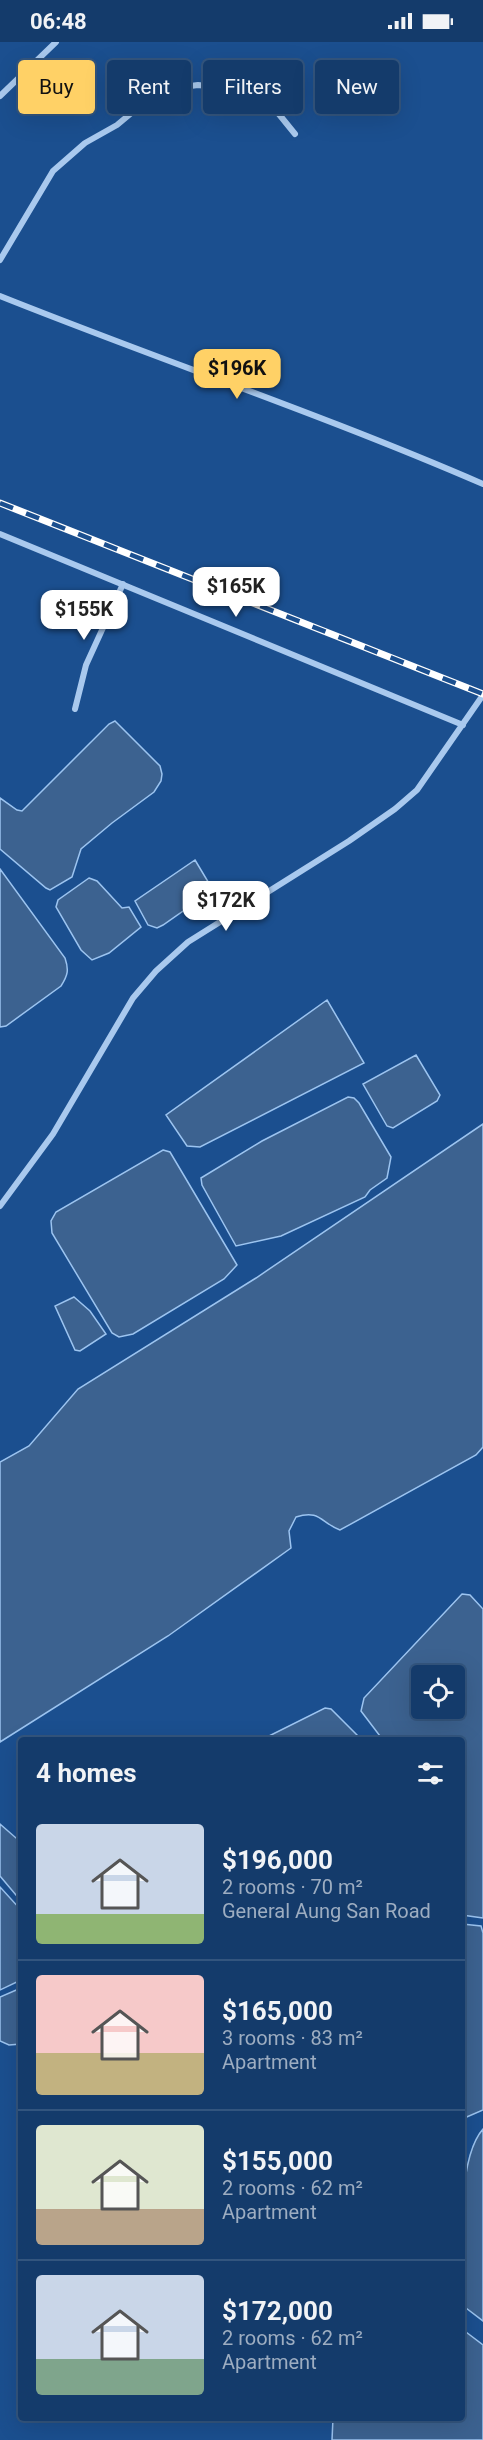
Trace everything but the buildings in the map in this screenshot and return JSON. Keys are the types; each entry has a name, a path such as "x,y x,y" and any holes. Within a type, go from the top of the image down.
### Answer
{"street":[{"path":"0,96 56,42"},
{"path":"0,260 53,171 85,143 117,125 159,90 198,85 251,91 265,97 295,134"},
{"path":"0,297 116,343 405,450 483,484"},
{"path":"0,534 463,725"},
{"path":"75,709 86,665 123,584"},
{"path":"0,1206 53,1134 133,998 156,971 188,942 349,841 395,809 417,790 483,695"}],"water":[{"path":"115,721 160,766 161,781 154,792 81,849 72,877 50,890 0,849 0,798 22,811 109,724"},
{"path":"195,860 213,890 163,925 157,928 148,925 135,901"},
{"path":"0,869 65,958 67,969 61,986 6,1026 0,1027"},
{"path":"89,878 97,881 122,908 129,907 141,927 109,953 92,960 81,950 56,907 58,900"},
{"path":"327,1000 364,1063 200,1147 187,1146 166,1115"},
{"path":"416,1055 440,1095 437,1101 393,1128 387,1126 363,1084"},
{"path":"348,1097 354,1098 359,1103 391,1157 387,1178 370,1190 365,1197 281,1236 236,1246 202,1185 201,1178 262,1141"},
{"path":"483,1124 483,1447 476,1455 340,1530 315,1516 296,1517 289,1531 291,1548 168,1636 0,1742 0,1462 29,1446 78,1389 256,1278"},
{"path":"163,1150 170,1152 237,1265 224,1279 133,1334 119,1337 112,1333 52,1233 51,1221 56,1212"},
{"path":"74,1297 90,1311 106,1334 80,1351 75,1350 55,1306"},
{"path":"462,1594 470,1595 483,1609 483,1918 465,1915 465,1737 381,1737 361,1711 364,1698"},
{"path":"325,1708 331,1709 359,1737 267,1737"},
{"path":"0,1824 16,1838 18,1837 18,1897 0,1876"},
{"path":"0,1887 18,1907 18,1981 0,1990"},
{"path":"465,1924 481,1926 483,1933 483,2110 465,2118"},
{"path":"18,1989 18,2044 9,2045 0,2041 0,1997"},
{"path":"483,2129 483,2321 465,2307 465,2181 474,2144"},
{"path":"465,2331 483,2345 483,2440 332,2440 333,2421 465,2421"}],"railway":[{"path":"0,503 483,694"}]}
